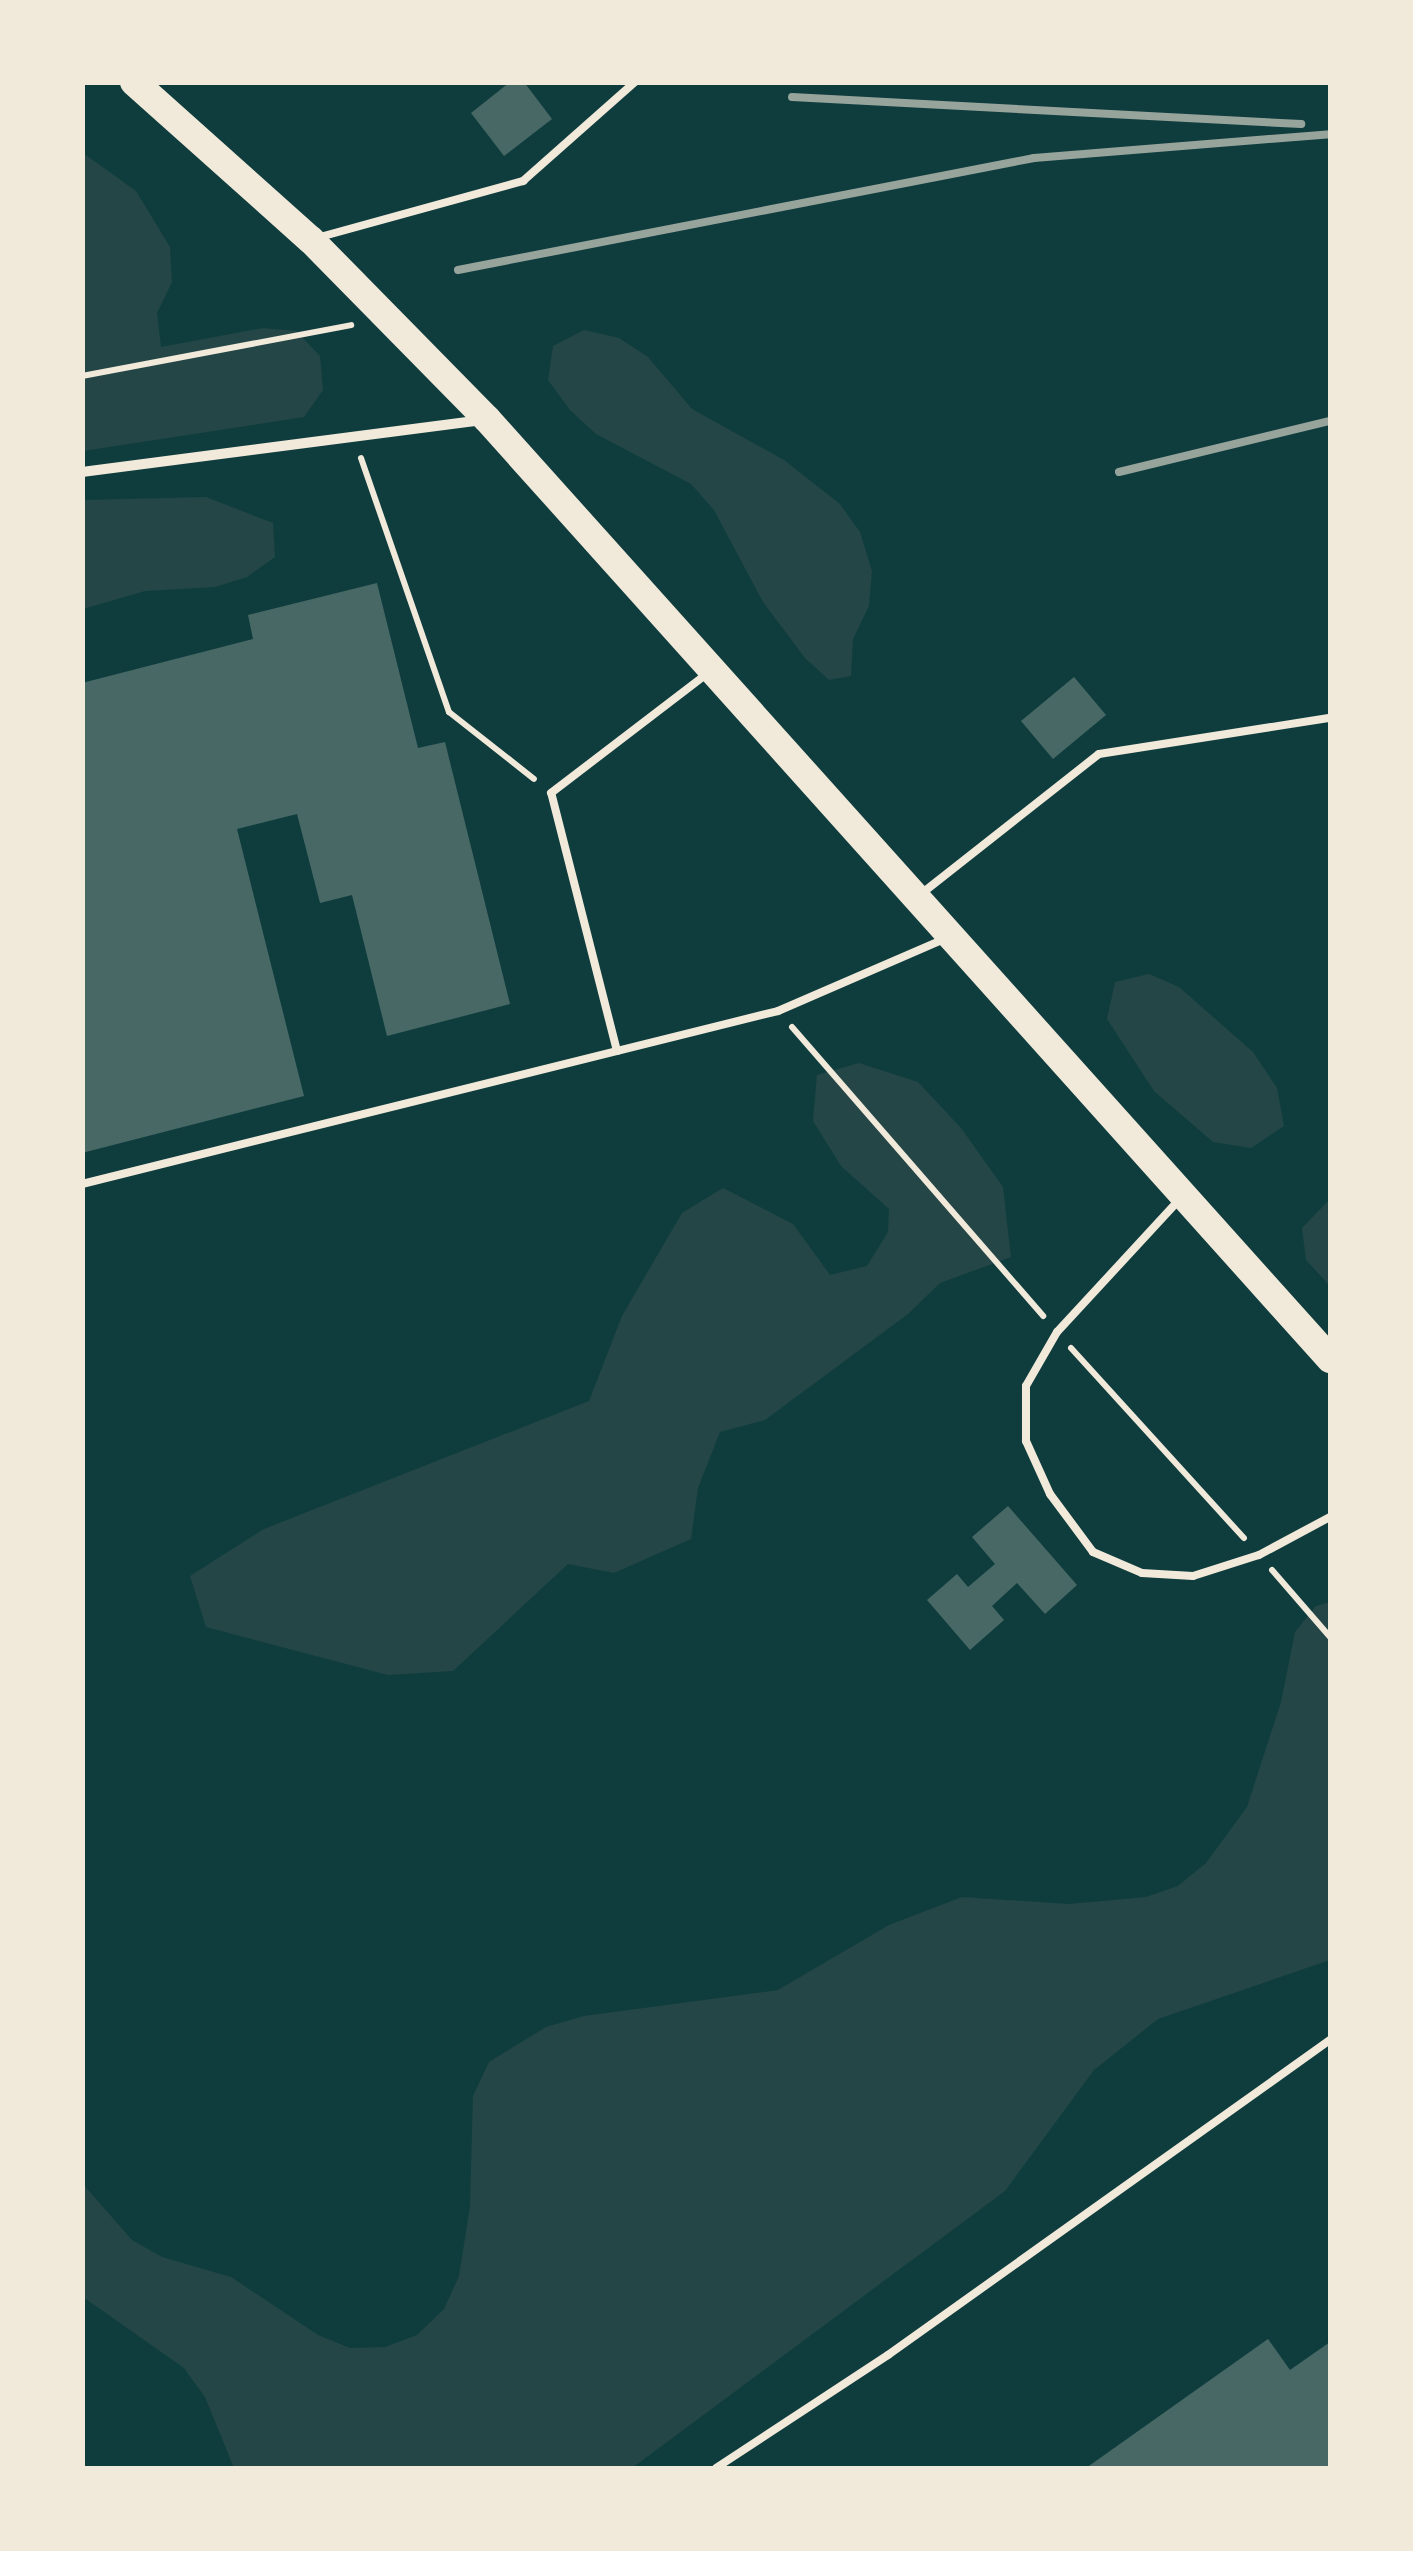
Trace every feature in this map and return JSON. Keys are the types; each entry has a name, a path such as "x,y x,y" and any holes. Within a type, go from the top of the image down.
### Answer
{"highway":[{"path":"144,86 311,240 487,419 1330,1359"}],"street":[{"path":"82,472 487,419"}],"lane":[{"path":"311,240 522,181 634,82"},
{"path":"617,1051 551,793 712,670"},
{"path":"916,898 1100,754 1330,718"},
{"path":"82,1184 778,1011 951,936"},
{"path":"1183,1196 1057,1332 1026,1386 1026,1441 1050,1494 1093,1552 1142,1572 1192,1576 1259,1556 1330,1517"},
{"path":"716,2468 888,2355 1330,2040"}],"path":[{"path":"82,376 387,319"},
{"path":"354,438 449,712 551,793"}],"shaded area":[{"path":"83,153 136,191 170,247 172,282 157,313 161,347 263,328 296,331 320,356 323,390 304,417 83,451"},
{"path":"584,330 619,338 648,357 692,409 784,460 840,504 860,532 872,571 869,606 853,639 851,676 829,680 805,658 763,602 714,510 691,484 596,434 570,410 548,380 553,346"},
{"path":"206,497 273,523 275,557 247,577 215,587 145,591 83,609 83,500"},
{"path":"1149,974 1179,987 1253,1052 1277,1088 1284,1126 1251,1148 1213,1142 1154,1091 1107,1019 1115,982"},
{"path":"859,1063 918,1082 961,1128 1003,1187 1011,1257 940,1283 908,1314 765,1420 720,1432 698,1488 691,1539 614,1573 568,1564 453,1671 388,1675 206,1627 190,1576 264,1529 589,1401 622,1316 682,1213 723,1188 793,1224 830,1275 867,1266 888,1232 889,1209 841,1166 813,1121 817,1075"},
{"path":"1330,1199 1330,1286 1306,1260 1302,1228"},
{"path":"1330,1602 1330,1960 1158,2019 1094,2070 1005,2191 632,2468 234,2468 205,2397 184,2368 83,2297 82,2183 132,2240 162,2257 231,2277 318,2335 350,2348 385,2347 417,2335 444,2309 459,2276 470,2206 473,2096 489,2062 546,2027 584,2016 778,1990 889,1925 962,1897 1069,1904 1146,1897 1178,1886 1206,1863 1247,1807 1281,1702 1295,1632 1316,1606"}],"building":[{"path":"510,82 524,82 552,119 504,156 471,113"},
{"path":"377,583 418,748 445,742 510,1004 387,1036 352,895 320,903 297,814 237,829 304,1096 82,1153 82,683 253,639 248,615"},
{"path":"1074,677 1106,715 1053,759 1021,721"},
{"path":"1008,1506 1077,1585 1045,1614 1017,1583 992,1606 1004,1620 970,1650 927,1600 957,1574 968,1587 995,1564 972,1537"},
{"path":"1268,2339 1290,2370 1330,2342 1330,2468 1086,2468"}],"railway":[{"path":"792,97 1301,124"},
{"path":"458,270 1034,158 1330,134"},
{"path":"1119,472 1330,421"}]}
